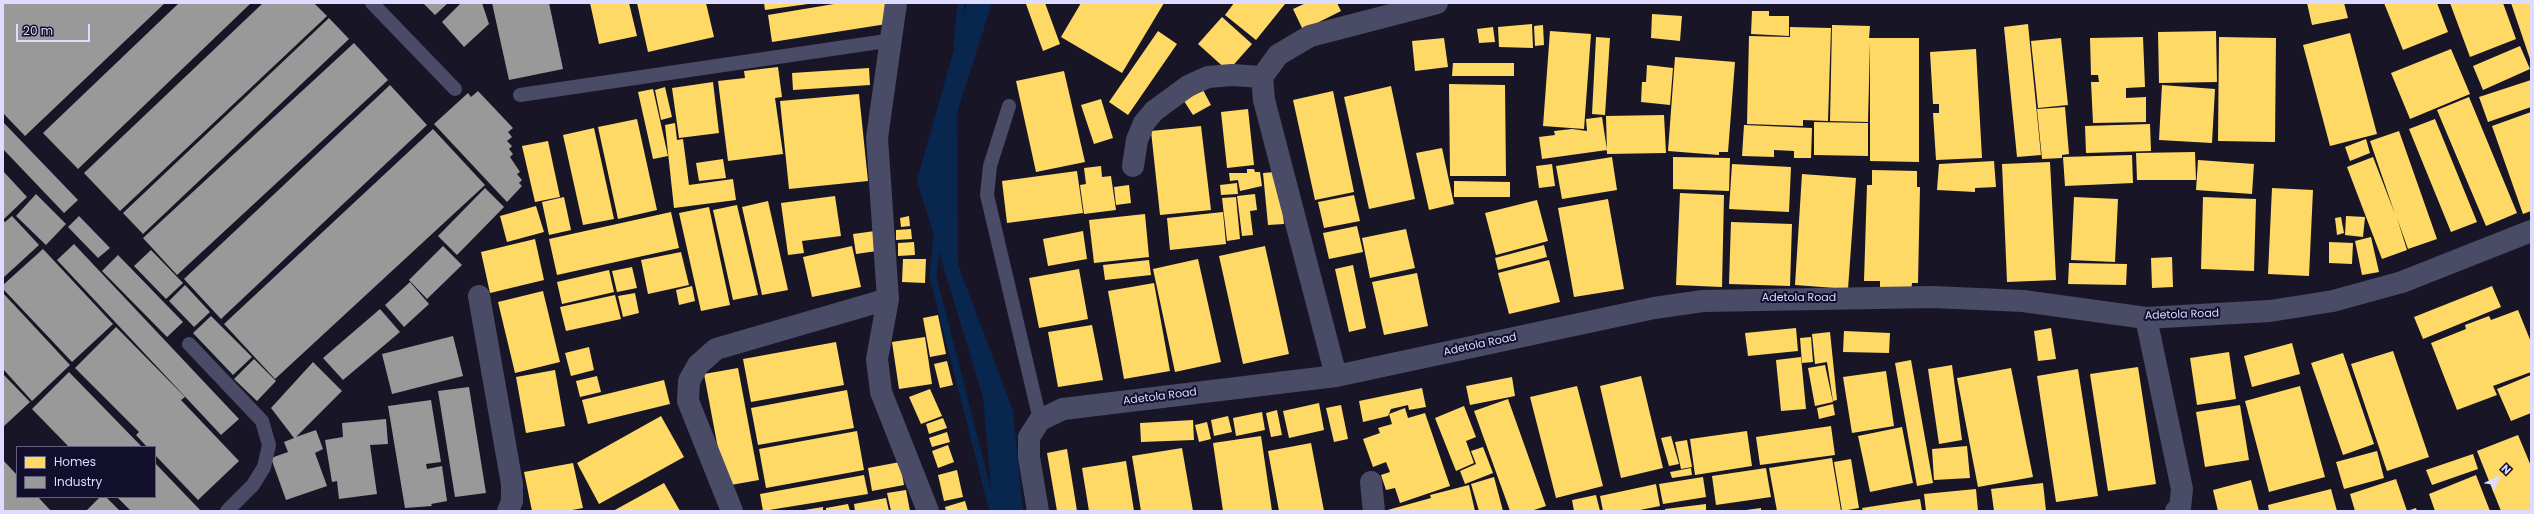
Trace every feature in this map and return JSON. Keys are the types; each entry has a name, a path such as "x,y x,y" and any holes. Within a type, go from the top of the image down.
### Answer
{"street":[{"path":"896,3 893,40 877,138 888,299 877,359 882,392 928,511"},
{"path":"1336,376 1264,100 1262,77 1278,55 1310,36 1437,3"},
{"path":"1133,166 1137,140 1144,123 1154,111 1188,86 1208,77 1232,75 1262,77"},
{"name":"Adetola Road","path":"1040,420 1063,409 1336,376 1654,308 1703,301 1933,297 2023,301 2146,318 2270,311 2333,301 2402,282 2531,231"},
{"path":"479,296 512,484 512,500 508,511"},
{"path":"732,511 688,401 688,381 698,365 716,350 888,299"},
{"path":"2146,318 2182,489 2180,508 2176,511"},
{"path":"1038,511 1029,457 1029,437 1040,420"},
{"path":"1371,482 1374,511"}],"lane":[{"path":"372,3 456,89"},
{"path":"520,95 893,40"},
{"path":"1009,106 990,166 987,195 1040,420"},
{"path":"189,344 262,421 269,445 264,466 253,485 227,511"}],"water":[{"path":"967,3 992,3 957,113 958,265 1013,411 1023,511 993,511 983,397 917,180"}],"building: Homes":[{"path":"590,3 629,3 637,36 599,44"},
{"path":"637,3 706,3 714,37 648,52"},
{"path":"764,3 808,3 808,4 765,10"},
{"path":"840,3 890,3 893,23 772,42 768,15"},
{"path":"1045,3 1060,44 1043,51 1026,4"},
{"path":"1081,3 1164,3 1122,73 1061,37"},
{"path":"1234,3 1285,4 1256,40 1225,15"},
{"path":"1306,3 1337,3 1341,11 1303,30 1293,9"},
{"path":"2307,3 2344,3 2348,18 2312,25"},
{"path":"2384,3 2437,3 2448,32 2403,50"},
{"path":"2450,3 2503,3 2516,39 2470,57"},
{"path":"2511,3 2531,3 2531,62"},
{"path":"1752,11 1769,11 1769,16 1789,16 1789,36 1751,34"},
{"path":"1652,14 1682,16 1680,41 1651,38"},
{"path":"1222,17 1252,44 1228,71 1198,44"},
{"path":"1532,24 1533,48 1499,47 1498,27"},
{"path":"2028,24 2041,155 2017,157 2004,27"},
{"path":"1543,25 1544,45 1535,46 1534,26"},
{"path":"1832,25 1870,26 1869,38 1919,38 1919,162 1870,161 1870,42 1868,122 1830,121"},
{"path":"1493,27 1495,42 1479,43 1477,29"},
{"path":"1790,27 1831,28 1828,121 1803,120 1803,126 1747,124 1749,36 1790,37"},
{"path":"1158,31 1177,44 1128,115 1109,102"},
{"path":"1550,31 1591,34 1584,129 1543,126"},
{"path":"2216,31 2217,82 2159,83 2158,32"},
{"path":"2350,33 2377,134 2330,146 2303,45"},
{"path":"1596,37 1610,38 1605,115 1592,114"},
{"path":"2143,37 2145,87 2126,88 2126,98 2146,97 2146,122 2093,123 2091,82 2099,82 2098,75 2091,75 2090,38"},
{"path":"2219,37 2276,38 2275,142 2218,141"},
{"path":"1444,38 1448,67 1415,71 1412,41"},
{"path":"2061,38 2068,105 2038,108 2031,41"},
{"path":"2520,46 2530,69 2483,90 2473,66"},
{"path":"1976,49 1982,158 1936,160 1933,113 1939,113 1939,104 1933,104 1930,52"},
{"path":"2451,49 2470,94 2410,119 2391,73"},
{"path":"1675,57 1735,62 1728,152 1719,152 1719,155 1668,151"},
{"path":"1453,63 1514,63 1514,76 1452,76"},
{"path":"1647,65 1673,68 1670,105 1641,102 1642,82 1646,82"},
{"path":"778,67 782,97 775,98 783,154 728,161 718,81 745,78 744,71"},
{"path":"869,68 870,85 793,90 792,73"},
{"path":"1064,71 1085,162 1036,172 1016,81"},
{"path":"2531,80 2531,107 2488,122 2479,97"},
{"path":"713,82 719,133 679,138 672,88"},
{"path":"1449,84 1505,85 1506,176 1450,176"},
{"path":"2162,85 2215,89 2212,143 2159,140"},
{"path":"1391,86 1415,199 1369,209 1344,97"},
{"path":"665,87 672,117 661,120 655,90"},
{"path":"653,89 668,156 653,159 638,92"},
{"path":"1203,90 1211,105 1193,115 1184,101"},
{"path":"1333,91 1354,192 1315,200 1293,100"},
{"path":"859,94 868,181 789,189 780,101"},
{"path":"2469,97 2517,213 2486,226 2437,110"},
{"path":"1101,99 1113,138 1094,144 1081,105"},
{"path":"2065,107 2069,154 2062,155 2062,158 2042,159 2037,109"},
{"path":"1248,109 1254,165 1227,168 1221,112"},
{"path":"2531,112 2531,211 2523,214 2492,126"},
{"path":"1664,115 1666,153 1607,154 1606,116"},
{"path":"1602,117 1607,150 1542,159 1539,137 1555,135 1554,131 1572,129 1587,131 1586,119"},
{"path":"637,119 657,210 618,219 598,127"},
{"path":"2435,119 2477,222 2451,232 2409,129"},
{"path":"1814,122 1868,123 1868,156 1814,155"},
{"path":"675,123 677,140 683,139 689,185 733,179 736,200 674,208 665,125"},
{"path":"2150,124 2151,151 2086,153 2085,126"},
{"path":"1744,125 1812,128 1811,158 1794,158 1794,151 1774,150 1774,157 1742,156"},
{"path":"1201,126 1211,210 1160,215 1151,131"},
{"path":"594,128 614,219 583,225 563,135"},
{"path":"2399,131 2437,239 2408,249 2397,218 2407,250 2382,259 2347,167 2373,157 2395,214 2370,141"},
{"path":"2366,139 2370,153 2350,161 2345,147"},
{"path":"548,141 560,197 535,202 522,146"},
{"path":"1442,148 1454,204 1429,210 1416,153"},
{"path":"2195,152 2196,180 2137,180 2136,153"},
{"path":"2132,155 2133,183 2065,186 2063,157"},
{"path":"1612,157 1617,190 1562,199 1556,166"},
{"path":"1673,157 1730,158 1729,191 1673,189"},
{"path":"723,159 726,178 699,181 696,163"},
{"path":"2198,160 2254,164 2252,194 2196,190"},
{"path":"1994,161 1996,187 1975,188 1975,192 1937,190 1939,164"},
{"path":"2050,162 2056,280 2007,282 2002,164"},
{"path":"1552,164 1555,186 1539,188 1536,166"},
{"path":"1732,164 1791,167 1789,212 1729,209"},
{"path":"1101,166 1102,177 1111,176 1116,210 1084,214 1080,185 1086,184 1084,168"},
{"path":"1247,169 1254,169 1255,172 1260,172 1262,186 1240,191 1238,180 1230,181 1229,173 1247,173"},
{"path":"1872,170 1917,171 1917,187 1920,187 1918,283 1912,283 1911,293 1880,292 1880,281 1864,281 1867,185 1872,185"},
{"path":"1077,171 1083,213 1007,223 1002,181"},
{"path":"1275,172 1281,194 1284,224 1268,225 1263,173"},
{"path":"1802,174 1856,178 1848,289 1795,285"},
{"path":"1454,181 1510,182 1510,197 1454,197"},
{"path":"1237,183 1238,194 1221,195 1220,185"},
{"path":"1129,185 1131,203 1116,205 1114,187"},
{"path":"2272,188 2313,190 2309,276 2268,274"},
{"path":"1680,193 1724,195 1722,287 1676,285"},
{"path":"1255,194 1257,210 1250,211 1253,235 1242,236 1237,196"},
{"path":"1354,195 1360,221 1324,228 1318,202"},
{"path":"835,196 841,236 802,241 804,253 788,255 781,203"},
{"path":"564,197 571,230 549,235 542,202"},
{"path":"1236,197 1240,239 1227,241 1222,198"},
{"path":"2074,197 2118,199 2115,262 2071,260"},
{"path":"2203,197 2256,199 2254,271 2201,269"},
{"path":"1608,199 1624,289 1574,297 1558,208"},
{"path":"1537,200 1548,241 1496,255 1485,213"},
{"path":"768,201 788,290 762,295 742,207"},
{"path":"737,205 758,295 733,300 713,210"},
{"path":"536,206 544,232 507,242 500,216"},
{"path":"709,207 730,305 701,311 679,213"},
{"path":"671,212 679,248 557,275 549,239"},
{"path":"1223,212 1226,244 1170,250 1167,218"},
{"path":"1145,214 1149,257 1094,263 1089,220"},
{"path":"909,216 910,226 901,227 900,218"},
{"path":"2346,216 2365,217 2363,237 2345,235"},
{"path":"2341,217 2344,233 2337,235 2335,218"},
{"path":"1731,222 1792,224 1790,286 1729,284"},
{"path":"1357,226 1363,252 1329,259 1323,233"},
{"path":"911,229 912,239 896,240 896,230"},
{"path":"1406,229 1415,268 1370,278 1362,238"},
{"path":"875,231 877,251 856,254 853,234"},
{"path":"1083,231 1087,259 1048,266 1043,239"},
{"path":"2371,237 2379,272 2362,275 2355,241"},
{"path":"535,239 544,280 490,293 481,252"},
{"path":"914,242 915,255 898,256 898,243"},
{"path":"2329,242 2353,243 2352,264 2329,263"},
{"path":"1544,245 1547,257 1498,270 1495,258"},
{"path":"852,246 861,287 812,297 803,257"},
{"path":"1265,246 1289,354 1243,364 1219,256"},
{"path":"681,252 689,285 648,294 641,260"},
{"path":"2172,257 2173,287 2152,288 2151,258"},
{"path":"903,259 926,259 925,283 902,282"},
{"path":"1198,259 1221,362 1175,372 1153,269"},
{"path":"1149,260 1151,275 1105,280 1103,265"},
{"path":"1549,260 1560,302 1509,314 1498,273"},
{"path":"2069,263 2127,264 2126,285 2068,284"},
{"path":"1353,265 1366,328 1349,332 1335,269"},
{"path":"632,267 637,288 617,292 612,271"},
{"path":"1079,269 1088,319 1039,328 1029,278"},
{"path":"609,270 614,292 562,304 557,282"},
{"path":"1417,273 1428,326 1384,335 1372,282"},
{"path":"1154,283 1170,371 1124,379 1108,291"},
{"path":"692,286 695,301 679,305 676,290"},
{"path":"2492,286 2501,307 2423,339 2414,317"},
{"path":"543,291 560,362 515,373 498,302"},
{"path":"635,293 639,313 623,317 618,296"},
{"path":"615,295 621,319 566,331 560,307"},
{"path":"2518,310 2531,342 2531,372 2493,386 2497,395 2457,410 2431,343 2466,329 2465,325 2489,316 2491,320"},
{"path":"938,315 946,354 930,357 923,318"},
{"path":"1092,325 1103,380 1058,387 1048,332"},
{"path":"1796,328 1798,351 1748,356 1745,333"},
{"path":"2051,328 2056,359 2038,361 2034,331"},
{"path":"1844,331 1890,333 1889,353 1843,352"},
{"path":"1830,332 1837,400 1833,401 1827,362 1815,364 1812,334"},
{"path":"925,337 932,384 899,389 892,342"},
{"path":"1811,337 1813,362 1802,363 1800,338"},
{"path":"836,342 844,385 751,402 743,359"},
{"path":"2292,343 2300,374 2252,387 2244,356"},
{"path":"589,347 594,370 571,376 565,353"},
{"path":"2393,351 2429,457 2387,471 2351,364"},
{"path":"2229,352 2236,399 2197,405 2190,358"},
{"path":"2343,353 2374,444 2343,455 2311,363"},
{"path":"1801,357 1806,409 1781,411 1776,360"},
{"path":"1911,360 1933,483 1917,486 1895,363"},
{"path":"947,361 953,385 940,388 934,364"},
{"path":"1825,365 1833,402 1815,406 1808,368"},
{"path":"1952,365 1962,440 1939,444 1928,369"},
{"path":"2138,367 2156,484 2108,491 2090,374"},
{"path":"738,368 759,480 725,486 704,374"},
{"path":"2011,368 2033,477 1978,487 1957,378"},
{"path":"2078,369 2098,496 2056,502 2037,376"},
{"path":"555,370 565,426 526,433 516,377"},
{"path":"1886,371 1894,426 1852,433 1843,377"},
{"path":"2531,375 2531,413 2511,421 2497,389"},
{"path":"597,376 601,392 580,397 576,381"},
{"path":"1641,376 1663,468 1621,478 1600,386"},
{"path":"1512,377 1515,396 1470,405 1466,386"},
{"path":"664,380 670,404 588,424 582,400"},
{"path":"1577,386 1603,486 1556,498 1530,397"},
{"path":"2300,386 2325,477 2269,492 2245,401"},
{"path":"1422,388 1426,407 1409,410 1408,405 1391,409 1388,416 1363,422 1359,401"},
{"path":"930,389 942,416 921,424 909,397"},
{"path":"847,390 854,428 758,445 751,408"},
{"path":"1508,399 1546,506 1531,511 1510,511 1474,411"},
{"path":"1319,403 1324,430 1289,438 1283,411"},
{"path":"1833,404 1835,415 1819,419 1817,408"},
{"path":"1341,405 1348,439 1334,442 1326,408"},
{"path":"2240,405 2249,460 2205,467 2196,412"},
{"path":"1464,406 1476,437 1466,441 1474,463 1456,471 1435,418"},
{"path":"1405,408 1408,418 1425,413 1450,486 1400,503 1395,488 1386,490 1381,475 1390,472 1386,462 1373,467 1363,439 1380,433 1378,428 1392,424 1389,414"},
{"path":"1277,410 1282,435 1271,437 1266,413"},
{"path":"1262,412 1265,430 1236,436 1233,418"},
{"path":"661,416 684,457 599,504 577,463"},
{"path":"1228,416 1232,432 1214,436 1211,420"},
{"path":"943,418 947,428 929,434 926,424"},
{"path":"1193,420 1194,440 1141,442 1140,423"},
{"path":"1207,422 1211,439 1199,442 1195,425"},
{"path":"1831,426 1835,455 1760,465 1756,437"},
{"path":"1902,427 1913,483 1870,492 1858,436"},
{"path":"857,431 864,470 766,488 759,449"},
{"path":"1747,431 1752,466 1695,475 1690,439"},
{"path":"947,432 950,442 932,447 929,438"},
{"path":"2518,435 2531,466 2531,511 2501,511 2477,451"},
{"path":"1261,436 1272,511 1223,511 1213,443"},
{"path":"1671,436 1679,464 1669,466 1661,438"},
{"path":"1687,440 1692,467 1681,469 1675,442"},
{"path":"1311,443 1324,511 1279,511 1268,451"},
{"path":"948,445 954,462 938,468 932,451"},
{"path":"1967,446 1970,478 1934,480 1932,449"},
{"path":"1483,447 1493,473 1465,484 1460,471 1476,464 1471,451"},
{"path":"1182,448 1193,511 1141,511 1132,456"},
{"path":"1067,449 1077,511 1057,511 1047,453"},
{"path":"2377,451 2384,478 2344,489 2336,462"},
{"path":"2473,454 2478,469 2432,485 2426,470"},
{"path":"1832,458 1841,511 1777,511 1769,468"},
{"path":"1851,459 1859,508 1842,511 1834,462"},
{"path":"1126,461 1134,511 1089,511 1082,468"},
{"path":"900,462 904,485 872,491 868,468"},
{"path":"573,463 583,508 567,511 532,511 524,472"},
{"path":"1691,468 1692,475 1672,478 1670,472"},
{"path":"1766,468 1771,497 1716,505 1712,476"},
{"path":"957,470 963,497 944,501 938,475"},
{"path":"864,475 868,494 763,511 760,494"},
{"path":"2476,475 2490,511 2435,511 2429,494"},
{"path":"1494,477 1503,511 1479,511 1471,484"},
{"path":"1703,477 1706,497 1663,504 1659,484"},
{"path":"2396,479 2407,511 2355,511 2350,494"},
{"path":"2251,480 2259,511 2218,511 2213,490"},
{"path":"664,483 680,511 613,511"},
{"path":"2043,483 2046,511 1994,511 1991,489"},
{"path":"1656,484 1660,506 1635,511 1603,511 1600,496"},
{"path":"1469,485 1475,511 1384,511 1431,498 1430,495"},
{"path":"1976,489 1978,511 1926,511 1924,494"},
{"path":"2331,489 2337,511 2269,511 2268,505"},
{"path":"906,490 910,511 891,511 887,493"},
{"path":"1596,495 1600,511 1574,511 1572,500"},
{"path":"886,498 889,511 855,511 854,504"},
{"path":"1920,499 1922,511 1863,511 1862,508"},
{"path":"965,501 968,511 946,511 945,507"},
{"path":"848,504 850,511 826,511 826,508"},
{"path":"1706,504 1706,511 1665,511 1665,509"},
{"path":"823,507 823,511 804,510"},
{"path":"1761,508 1761,511 1746,511 1746,510"},
{"path":"2416,508 2417,511 2407,511"}],"building: Industry":[{"path":"3,3 165,3 25,136 3,113"},
{"path":"179,3 251,3 78,169 43,133"},
{"path":"263,3 314,3 327,16 120,211 84,173"},
{"path":"423,3 448,3 435,15"},
{"path":"461,3 482,3 489,24 464,47 442,22"},
{"path":"492,3 549,3 563,69 509,80"},
{"path":"329,18 349,39 143,234 123,213"},
{"path":"354,43 388,80 177,275 143,238"},
{"path":"390,85 427,125 221,319 184,279"},
{"path":"478,91 513,128 508,132 512,137 507,141 512,146 509,149 513,154 510,157 520,172 517,174 522,180 519,183 522,186 507,202 434,124 468,93 471,97"},
{"path":"3,122 78,200 64,213 3,149"},
{"path":"433,129 485,185 275,379 224,324"},
{"path":"3,171 27,197 4,219 3,217"},
{"path":"485,188 504,207 457,255 438,236"},
{"path":"36,194 66,224 46,245 16,216"},
{"path":"12,216 39,245 3,278 3,220 5,222"},
{"path":"79,216 110,248 98,258 68,227"},
{"path":"74,244 239,419 221,435 57,260"},
{"path":"443,246 462,265 427,299 409,280"},
{"path":"43,249 113,324 72,362 3,289 3,285"},
{"path":"151,250 183,283 166,299 134,266"},
{"path":"118,255 183,322 167,337 102,271"},
{"path":"410,282 429,304 404,327 385,305"},
{"path":"185,285 210,312 194,327 169,301"},
{"path":"3,293 70,365 32,401 3,369"},
{"path":"380,309 400,332 343,380 323,358"},
{"path":"211,316 252,357 233,375 193,333"},
{"path":"116,327 185,397 181,400 239,461 198,500 156,456 156,446 146,446 136,435 139,432 75,368"},
{"path":"453,336 463,376 392,394 382,354"},
{"path":"254,359 276,381 257,401 234,379"},
{"path":"313,362 342,391 296,437 316,430 323,449 315,453 327,486 286,500 271,458 288,452 284,442 294,438 271,408"},
{"path":"69,372 141,446 68,446 32,409"},
{"path":"3,374 30,402 3,427"},
{"path":"469,387 486,493 455,497 438,391"},
{"path":"431,400 441,462 426,464 427,469 442,466 447,501 431,504 432,506 405,508 388,406"},
{"path":"386,419 388,444 370,445 377,494 339,499 337,481 332,482 325,440 343,437 342,423"},
{"path":"3,460 16,474 16,498 39,498 51,511 3,511"},
{"path":"156,464 200,510 198,511 131,511 118,498 156,498"},
{"path":"99,498 107,498 120,511 86,511"}],"waterway":[{"path":"957,45 961,3"},
{"path":"937,234 933,277 993,511"}]}
